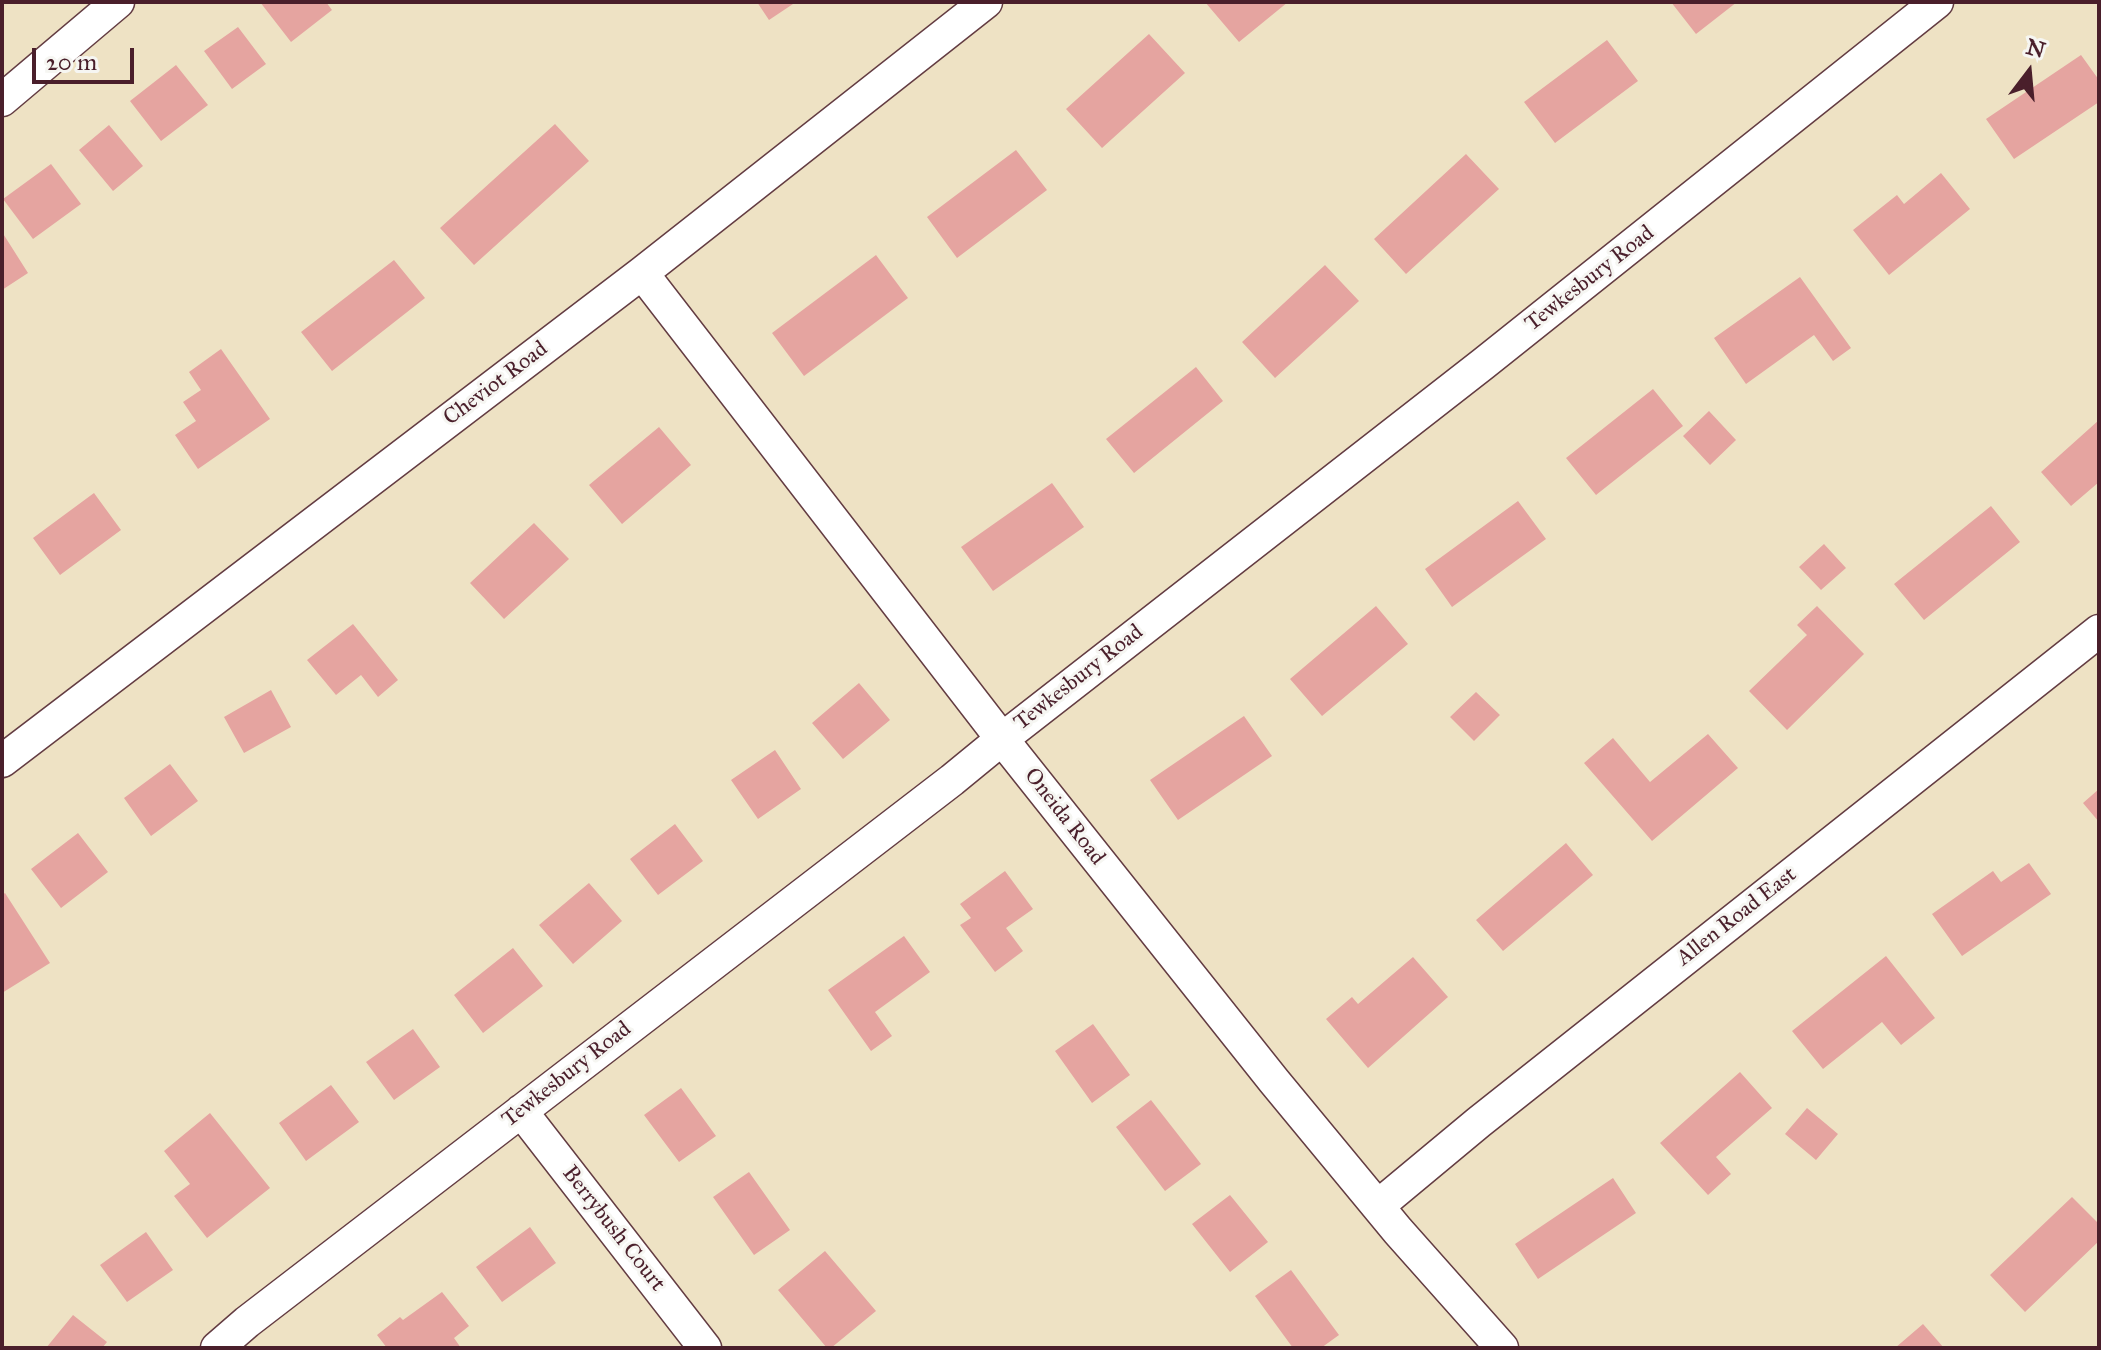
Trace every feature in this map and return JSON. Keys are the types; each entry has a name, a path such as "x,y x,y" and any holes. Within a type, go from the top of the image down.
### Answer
{"street":[{"path":"2,100 118,2"},
{"name":"Cheviot Road","path":"2,761 642,273 986,2"},
{"name":"Tewkesbury Road","path":"217,1348 952,780 1483,364 1937,2"},
{"name":"Oneida Road","path":"642,273 1002,739 1274,1081 1398,1231 1502,1348"},
{"name":"Allen Road East","path":"1378,1206 1479,1122 2099,631"},
{"name":"Berrybush Court","path":"521,1111 705,1348"}],"building":[{"path":"260,2 326,2 332,10 291,42"},
{"path":"757,2 796,2 769,20"},
{"path":"1205,2 1288,2 1239,42"},
{"path":"1671,2 1737,2 1696,34"},
{"path":"238,27 266,64 232,89 204,51"},
{"path":"1149,34 1185,73 1102,148 1066,109"},
{"path":"1607,40 1638,81 1555,143 1524,102"},
{"path":"2081,55 2099,80 2099,102 2014,159 1986,119"},
{"path":"176,65 208,105 161,141 130,101"},
{"path":"555,124 589,161 474,265 440,228"},
{"path":"109,125 143,166 113,191 79,150"},
{"path":"1016,150 1047,190 957,258 927,217"},
{"path":"1466,154 1499,189 1406,274 1374,239"},
{"path":"51,164 81,204 33,239 3,199"},
{"path":"1941,173 1970,209 1889,275 1853,230 1897,195 1904,204"},
{"path":"2,232 28,273 2,290"},
{"path":"876,255 908,298 804,376 772,333"},
{"path":"394,260 425,298 332,371 301,332"},
{"path":"1325,265 1359,301 1275,378 1242,342"},
{"path":"1800,277 1851,348 1833,361 1814,335 1746,384 1714,338"},
{"path":"221,349 270,419 198,469 175,435 196,421 183,402 201,390 189,372"},
{"path":"1196,367 1223,401 1134,473 1106,439"},
{"path":"1653,389 1683,426 1596,495 1566,458"},
{"path":"1709,411 1736,440 1710,465 1683,436"},
{"path":"2099,420 2099,482 2071,506 2041,472"},
{"path":"659,427 691,465 622,524 589,485"},
{"path":"1052,483 1084,527 993,591 961,547"},
{"path":"94,493 121,530 60,575 33,538"},
{"path":"1518,501 1546,539 1452,607 1425,569"},
{"path":"1991,506 2020,542 1924,620 1894,584"},
{"path":"534,523 569,559 504,619 470,583"},
{"path":"1824,544 1846,568 1821,590 1799,567"},
{"path":"1376,606 1408,644 1322,716 1290,679"},
{"path":"1817,606 1864,654 1787,730 1749,691 1807,635 1797,625"},
{"path":"353,624 398,680 378,697 361,675 336,695 307,660"},
{"path":"859,683 890,720 843,759 812,723"},
{"path":"271,690 291,727 244,753 224,717"},
{"path":"1476,692 1500,715 1474,741 1450,717"},
{"path":"1244,716 1272,756 1178,820 1150,780"},
{"path":"1708,734 1738,768 1652,841 1584,763 1613,738 1650,782"},
{"path":"775,750 801,789 758,819 731,780"},
{"path":"170,764 198,801 151,836 124,798"},
{"path":"2099,789 2099,822 2083,803"},
{"path":"675,824 703,861 658,895 630,859"},
{"path":"78,833 108,872 61,908 31,869"},
{"path":"1566,843 1593,875 1503,951 1476,920"},
{"path":"2029,863 2051,894 1962,956 1932,914 1993,871 2001,882"},
{"path":"1005,871 1033,909 1006,928 1023,951 995,972 960,925 971,918 960,904"},
{"path":"589,883 622,921 573,964 539,925"},
{"path":"5,893 50,963 2,993 2,895"},
{"path":"904,936 930,972 875,1012 892,1036 871,1051 828,990"},
{"path":"513,948 543,986 483,1033 454,995"},
{"path":"1886,956 1935,1018 1901,1045 1882,1022 1823,1069 1792,1031"},
{"path":"1413,957 1448,997 1368,1068 1326,1019 1352,997 1358,1004"},
{"path":"1093,1024 1130,1075 1092,1103 1055,1051"},
{"path":"413,1029 440,1067 394,1100 366,1062"},
{"path":"1740,1072 1772,1108 1716,1157 1731,1174 1708,1195 1660,1143"},
{"path":"331,1085 359,1122 306,1161 279,1123"},
{"path":"681,1088 716,1136 679,1162 644,1115"},
{"path":"1151,1100 1201,1164 1165,1191 1116,1127"},
{"path":"1807,1108 1838,1134 1816,1160 1785,1134"},
{"path":"210,1113 270,1188 207,1238 174,1196 190,1184 164,1151"},
{"path":"749,1172 790,1230 754,1255 713,1197"},
{"path":"1613,1178 1636,1213 1538,1279 1515,1244"},
{"path":"1230,1195 1268,1242 1230,1272 1192,1224"},
{"path":"2072,1197 2099,1224 2099,1241 2025,1312 1990,1275"},
{"path":"530,1227 556,1263 502,1302 476,1267"},
{"path":"146,1232 173,1270 127,1302 100,1265"},
{"path":"825,1251 876,1311 831,1348 827,1348 778,1290"},
{"path":"1291,1270 1339,1335 1321,1348 1293,1348 1255,1296"},
{"path":"442,1292 469,1326 454,1338 461,1348 387,1348 377,1335"},
{"path":"73,1315 107,1342 102,1348 46,1348"},
{"path":"1923,1324 1944,1348 1895,1348"}]}
